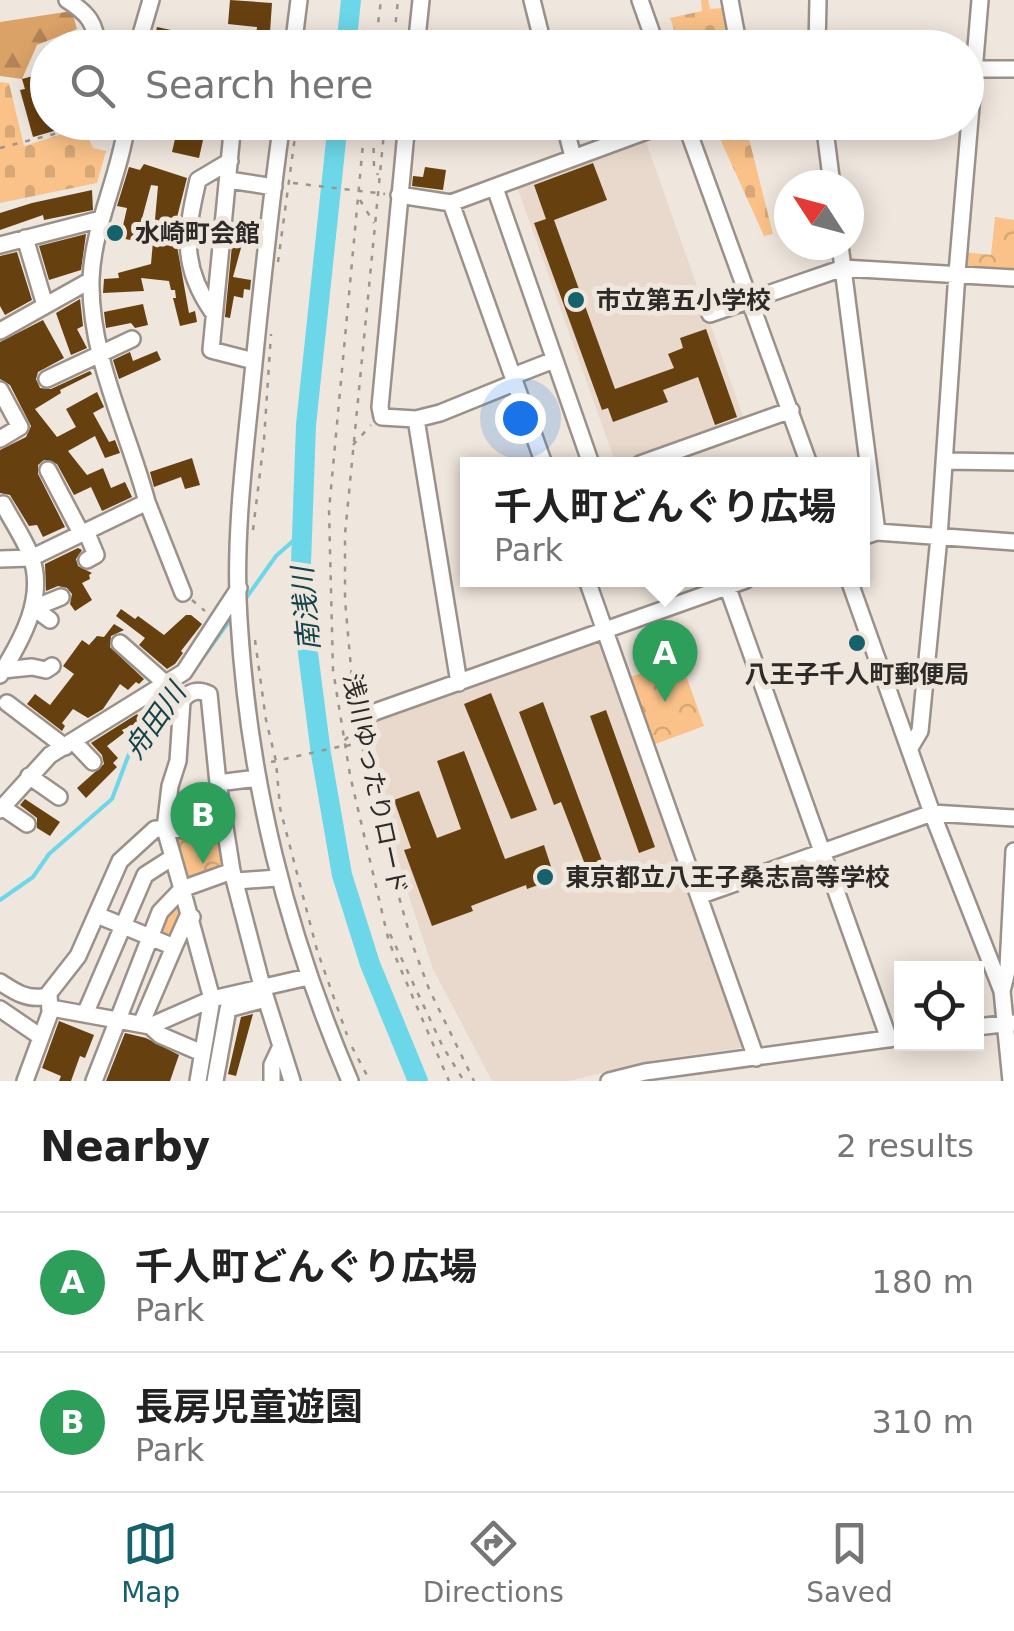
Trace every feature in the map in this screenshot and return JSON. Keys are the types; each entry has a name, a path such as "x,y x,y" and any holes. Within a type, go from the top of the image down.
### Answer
{"street":[{"path":"67,0 80,8 96,30"},
{"path":"142,30 151,0"},
{"path":"295,30 299,0"},
{"path":"418,30 421,0"},
{"path":"532,0 540,30"},
{"path":"640,0 651,30"},
{"path":"730,0 736,30"},
{"path":"817,30 818,0"},
{"path":"976,30 980,0"},
{"path":"984,69 1014,69"},
{"path":"124,140 102,220 91,280 100,352 147,502 183,593"},
{"path":"232,140 210,350 254,361"},
{"path":"280,140 242,490 239,619 257,778 277,878 308,977 350,1081"},
{"path":"405,140 382,417 416,419 440,413 554,360"},
{"path":"569,140 573,157"},
{"path":"399,195 451,203 621,140"},
{"path":"692,140 807,457"},
{"path":"826,140 830,170"},
{"path":"910,748 920,731 939,537 966,140"},
{"path":"212,311 200,295 186,257 190,215 198,180 230,161"},
{"path":"229,180 274,188"},
{"path":"495,188 589,457"},
{"path":"451,203 541,457"},
{"path":"0,245 102,220"},
{"path":"25,238 45,304"},
{"path":"842,260 862,457"},
{"path":"710,314 843,268 1014,278"},
{"path":"0,331 91,280"},
{"path":"47,379 132,339"},
{"path":"0,390 20,426 0,439"},
{"path":"680,457 790,410"},
{"path":"416,419 459,683"},
{"path":"944,461 1014,462"},
{"path":"48,470 96,555 87,560"},
{"path":"0,559 31,558 147,502"},
{"path":"3,504 31,558 34,608 3,666 46,670 52,666"},
{"path":"870,534 1014,542"},
{"path":"590,587 756,1058"},
{"path":"364,720 716,587"},
{"path":"727,587 820,851 894,1036"},
{"path":"852,587 932,814 1002,991 1010,1023 1011,1081"},
{"path":"27,824 1,808 50,755 184,672 216,620 239,593"},
{"path":"34,608 61,597"},
{"path":"34,608 50,620"},
{"path":"128,644 165,683"},
{"path":"198,1081 212,999 164,828 178,761 182,700 201,690 208,694 218,783 235,876 263,989 292,1081"},
{"path":"7,703 93,762"},
{"path":"30,776 59,797"},
{"path":"218,783 257,778"},
{"path":"699,896 932,814 1014,818"},
{"path":"28,1080 49,993 78,956 120,861 155,829 225,830"},
{"path":"1002,991 1008,967 1014,850"},
{"path":"85,1014 145,875 173,857"},
{"path":"94,1081 160,912 182,889 235,876 277,878"},
{"path":"97,915 174,947"},
{"path":"146,1025 174,947 187,918 192,917"},
{"path":"146,1025 212,999 308,977"},
{"path":"0,982 19,994 85,1014 146,1025 202,1053"},
{"path":"215,1081 228,1009 258,1002 263,989"},
{"path":"0,1009 41,1037"},
{"path":"984,1026 1010,1023"},
{"path":"608,1081 645,1072 894,1038"},
{"path":"272,1081 272,1065 281,1046"}],"path":[{"path":"377,30 382,0"},
{"path":"395,30 398,0"},
{"path":"0,148 31,140"},
{"path":"274,274 282,252 296,140"},
{"name":"浅川ゆったりロード","path":"364,140 328,540 331,651 343,744 386,928 398,967 449,1081"},
{"path":"373,140 374,167 379,178"},
{"path":"364,720 355,715 345,600 345,534 383,140"},
{"path":"292,183 399,195"},
{"path":"359,199 374,223"},
{"path":"252,538 272,321"},
{"path":"352,446 382,417"},
{"path":"183,593 216,620"},
{"path":"254,636 276,761 280,808 317,950 350,1044 370,1081"},
{"path":"276,761 336,748 364,720"},
{"path":"364,720 361,742 384,845 413,946 474,1081"},
{"path":"343,744 361,742"},
{"path":"386,928 443,1047 464,1081"}],"shaded area":[{"path":"633,140 645,140 745,422 638,457 614,457 516,184"},
{"name":"東京都立八王子桑志高等学校","path":"599,633 746,1047 655,1060 569,1081 492,1081 433,969 395,848 369,714"}],"green space":[{"path":"701,0 708,0 710,9 732,7 736,30 674,30 670,18 702,11"},
{"path":"72,11 77,29 30,30 30,61 22,79 0,76 0,22"},
{"path":"0,82 9,83 24,146 43,140 90,140 93,148 106,151 97,183 0,203"},
{"path":"721,140 749,140 773,234 764,236"},
{"path":"995,217 1014,220 1014,274 970,270 962,263 964,252 991,255"},
{"path":"680,659 704,726 650,746 625,679"},
{"path":"165,829 225,830 232,871 182,889"},
{"path":"182,889 192,917 174,947 150,937"}],"building":[{"path":"230,0 272,3 270,30 228,24"},
{"path":"30,77 30,126 20,90 25,89 22,79"},
{"path":"175,140 203,140 199,158 172,152"},
{"path":"593,163 607,200 554,220 615,389 674,368 668,354 683,348 680,338 706,329 737,417 715,425 698,377 663,390 668,402 613,422 608,408 602,410 534,223 546,219 534,185"},
{"path":"144,164 187,178 170,245 177,246 189,313 195,311 197,322 180,326 173,298 175,290 171,290 169,281 141,278 144,291 103,293 104,279 119,278 118,273 151,264 158,186 151,185 136,241 109,236 111,227 122,230 127,208 117,206 129,167 140,170"},
{"path":"425,167 446,170 443,190 412,186 413,176 423,177"},
{"path":"92,190 93,210 44,220 43,215 0,230 0,213"},
{"path":"86,234 81,270 49,280 39,246"},
{"path":"233,235 244,237 233,277 251,280 250,290 244,289 243,298 234,296 230,318 225,317"},
{"path":"17,252 32,300 5,315 0,306 0,256"},
{"path":"80,299 83,326 77,329 87,348 71,355 56,313"},
{"path":"143,304 148,325 135,328 131,323 106,328 104,312"},
{"path":"43,320 64,358 38,372 40,388 51,389 90,371 92,374 60,390 35,409 57,437 76,427 66,409 97,392 104,407 93,413 109,442 115,440 120,453 105,458 95,436 68,451 87,475 103,468 111,488 125,482 132,497 102,511 91,487 74,495 57,464 44,460 38,465 38,474 65,527 43,537 37,525 29,526 10,495 0,493 0,450 26,437 31,426 10,385 0,379 0,342"},
{"path":"157,351 161,360 119,379 113,360 130,352 133,361"},
{"path":"192,458 200,485 185,489 181,477 154,487 150,472"},
{"path":"78,548 82,550 76,559 78,566 92,573 82,583 92,600 75,611 67,588 58,586 46,591 45,564"},
{"path":"121,609 164,635 186,615 202,624 175,664 167,669 139,645 145,638 116,616"},
{"path":"114,624 124,630 111,636 110,647 144,679 128,690 120,684 103,709 88,718 73,709 62,723 62,731 27,704 35,694 50,705 74,674 63,666 82,640 89,645 97,636 104,637"},
{"path":"491,693 537,810 511,819 464,704"},
{"path":"543,702 602,861 586,867 561,802 554,805 519,712"},
{"path":"606,710 655,847 639,853 590,716"},
{"path":"137,714 141,721 122,730 124,733 107,746 118,758 113,763 117,767 86,798 77,788 104,764 102,755 91,743"},
{"path":"464,751 505,859 544,845 555,879 527,889 526,885 471,906 473,911 432,926 404,850 411,848 394,800 419,791 437,838 461,829 437,761"},
{"path":"25,799 60,822 50,836 37,828 37,818 20,805"},
{"path":"253,1014 236,1076 228,1074 241,1017"},
{"path":"59,1021 94,1035 85,1058 80,1056 71,1081 59,1081 61,1076 42,1068"},
{"path":"125,1033 146,1038 179,1055 170,1081 106,1081"}],"waterway":[{"name":"南浅川","path":"348,30 351,0"},
{"name":"南浅川","path":"336,140 306,425 300,591 321,754 342,875 370,964 418,1081"},
{"path":"244,601 276,556 302,533"},
{"name":"舟田川","path":"194,670 232,617"},
{"name":"舟田川","path":"0,900 33,877 49,854 112,799 132,746 179,683"}],"place":[{"name":"水崎町会館","path":"115,233"},
{"name":"市立第五小学校","path":"576,300"},
{"name":"八王子千人町郵便局","path":"857,643"},
{"name":"千人町どんぐり広場","path":"665,702"},
{"name":"長房児童遊園","path":"203,864"},
{"name":"東京都立八王子桑志高等学校","path":"545,877"}]}
